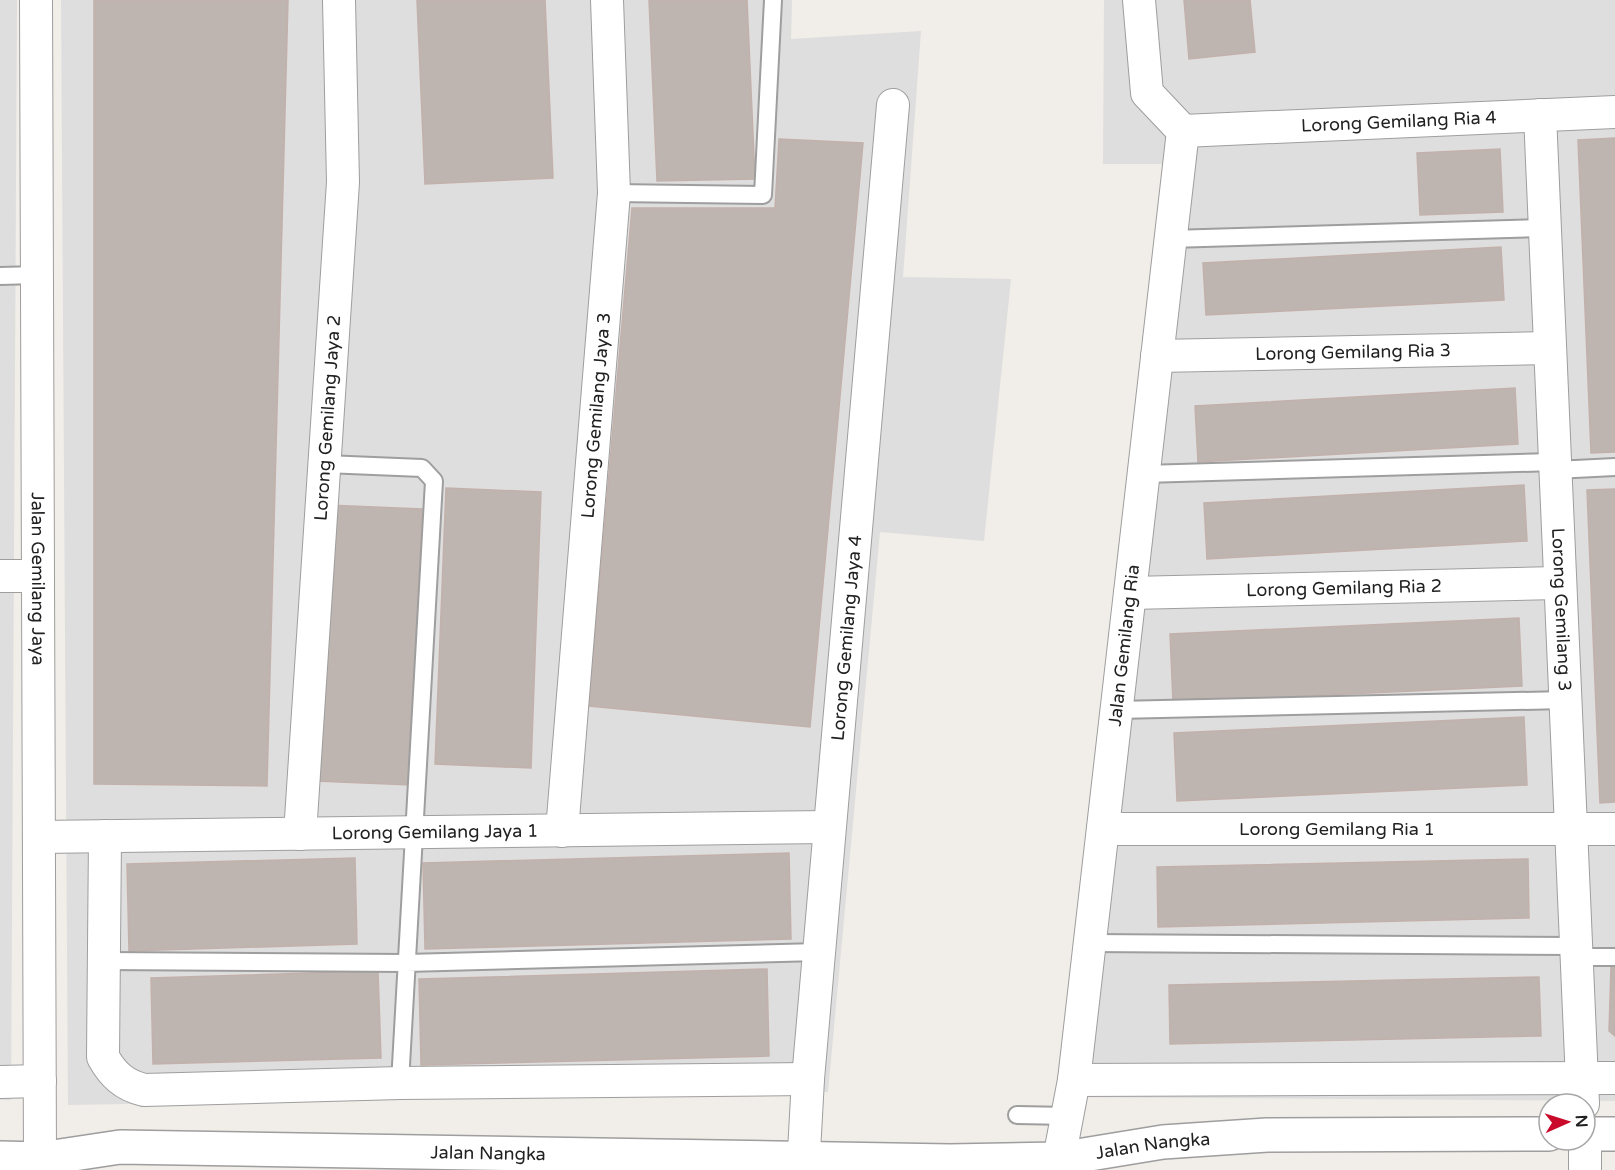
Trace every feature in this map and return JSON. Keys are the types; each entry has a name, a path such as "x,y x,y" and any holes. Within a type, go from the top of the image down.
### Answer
{"street":[{"name":"Jalan Gemilang Jaya","path":"36,0 40,1159"},
{"name":"Lorong Gemilang Jaya 2","path":"300,834 343,182 339,0"},
{"name":"Lorong Gemilang Jaya 3","path":"562,831 614,193 607,0"},
{"path":"1139,0 1147,93 1183,131"},
{"name":"Lorong Gemilang Jaya 4","path":"803,1164 818,952 893,105"},
{"name":"Lorong Gemilang Ria 4","path":"1183,131 1615,112"},
{"name":"Lorong Gemilang 3","path":"1540,115 1582,1091"},
{"name":"Jalan Gemilang Ria","path":"1059,1159 1069,1116 1074,1080 1183,131"},
{"name":"Lorong Gemilang Ria 3","path":"1157,356 1549,348"},
{"path":"0,576 38,576"},
{"name":"Lorong Gemilang Ria 2","path":"1130,593 1559,583"},
{"name":"Lorong Gemilang Jaya 1","path":"39,837 830,827"},
{"name":"Lorong Gemilang Ria 1","path":"1103,829 1615,829"},
{"path":"105,837 103,1057 109,1069 130,1086 144,1090 400,1083 808,1079"},
{"path":"1074,1080 1582,1091 1615,1077"},
{"path":"0,1082 40,1081"},
{"name":"Jalan Nangka","path":"0,1158 40,1159 120,1146 803,1164 1059,1159 1163,1142 1268,1135 1537,1134"},
{"path":"1597,1134 1615,1134"},
{"path":"1585,1152 1585,1170"},
{"name":"Jalan Nangka","path":"40,1159 82,1170"}],"lane":[{"path":"614,193 764,195 773,0"},
{"path":"1170,239 1544,228"},
{"path":"0,276 37,275"},
{"path":"325,464 422,468 434,481 400,1083"},
{"path":"1144,474 1555,466 1615,468"},
{"path":"1117,710 1565,700"},
{"path":"1090,943 1575,951 1615,957"},
{"path":"104,961 406,963 818,952"},
{"path":"1017,1115 1069,1116"}],"shaded area":[{"path":"0,0 17,0 11,1100 0,1100"},
{"path":"61,0 792,0 791,39 921,31 903,277 1011,279 984,541 880,532 828,1092 68,1105"},
{"path":"1104,0 1615,0 1615,1101 1597,1101 1597,1092 1537,1092 1537,1100 1058,1097 1165,164 1103,164"}],"building":[{"path":"94,0 288,0 267,786 94,784"},
{"path":"417,0 545,0 553,178 425,184"},
{"path":"649,0 747,0 755,179 657,181"},
{"path":"1184,0 1250,0 1255,52 1189,59"},
{"path":"1615,138 1615,452 1591,453 1578,140"},
{"path":"779,139 863,143 810,727 589,706 632,208 775,208"},
{"path":"1500,149 1503,212 1420,215 1417,153"},
{"path":"1501,247 1504,300 1206,315 1203,263"},
{"path":"1515,388 1518,444 1198,462 1195,406"},
{"path":"1524,485 1527,541 1207,559 1204,503"},
{"path":"446,488 541,492 531,768 435,764"},
{"path":"1615,489 1615,802 1600,803 1587,490"},
{"path":"326,505 422,509 411,785 316,781"},
{"path":"1519,618 1522,686 1173,702 1170,634"},
{"path":"1524,717 1527,785 1177,801 1174,733"},
{"path":"789,853 791,939 425,949 423,863"},
{"path":"355,858 357,944 129,951 127,864"},
{"path":"1528,859 1529,918 1158,927 1157,867"},
{"path":"1611,967 1615,967 1615,1036 1609,1031"},
{"path":"767,969 769,1056 421,1065 419,979"},
{"path":"378,971 381,1058 153,1064 151,978"},
{"path":"1539,977 1541,1036 1170,1044 1169,985"}]}
